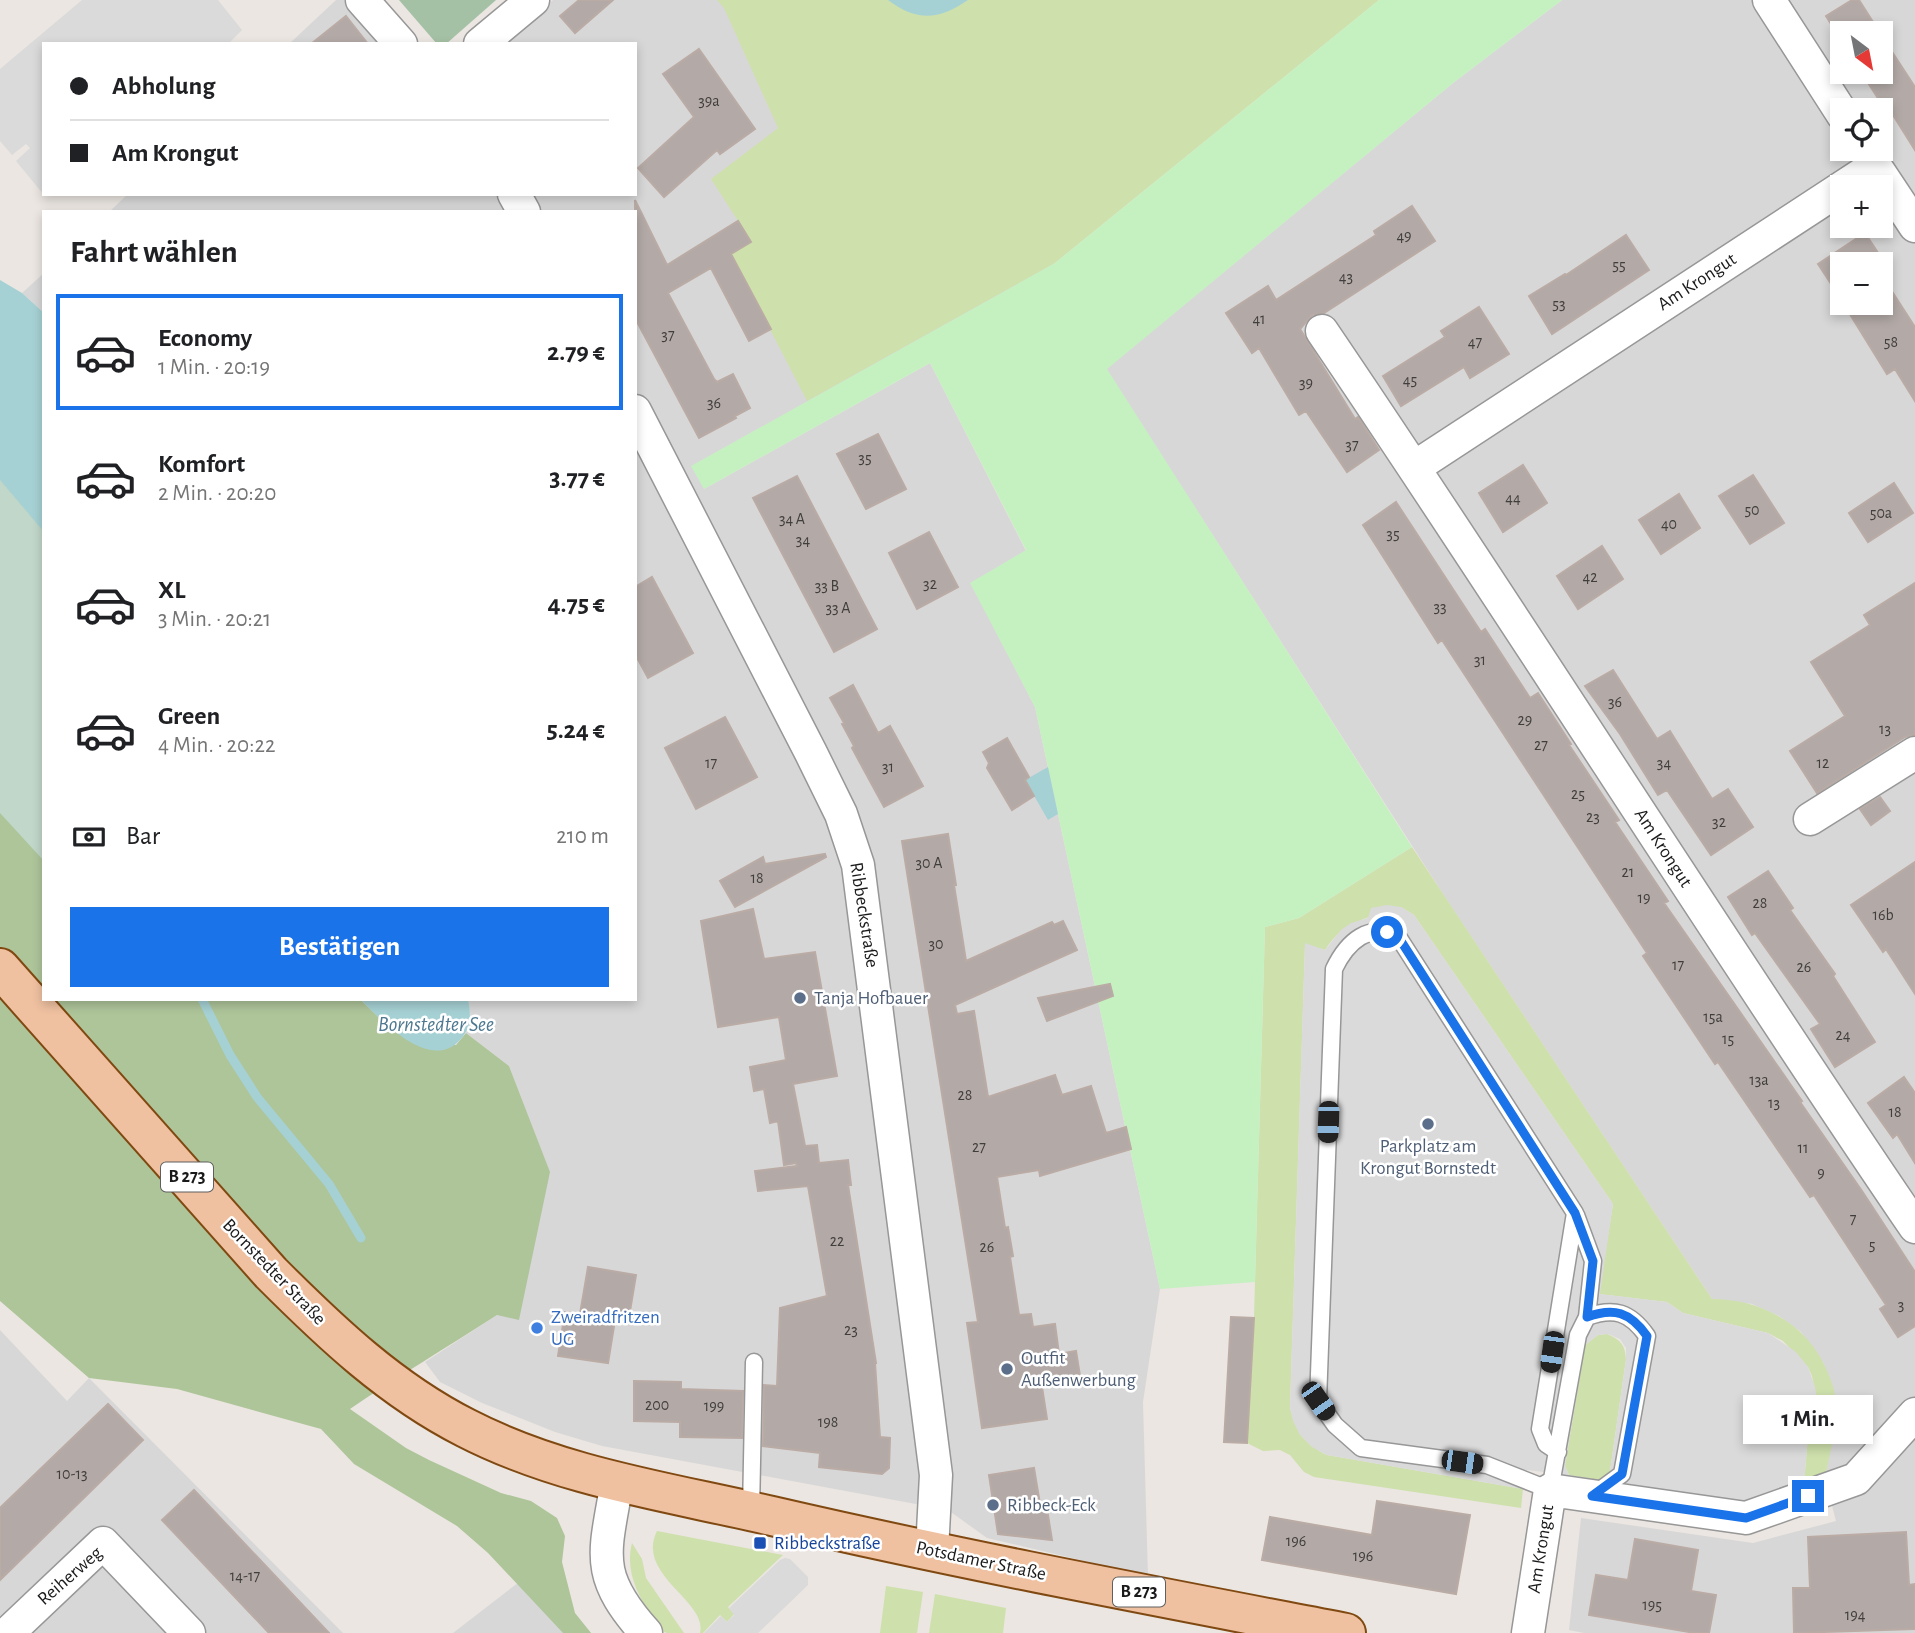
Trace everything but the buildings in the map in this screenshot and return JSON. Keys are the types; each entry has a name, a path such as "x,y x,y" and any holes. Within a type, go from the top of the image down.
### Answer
{"main road":[{"name":"Bornstedter Straße","path":"0,968 271,1273 316,1318 383,1377 467,1429 542,1461 617,1482"},
{"name":"Potsdamer Straße","path":"617,1482 932,1550 1346,1633"}],"street":[{"path":"362,0 399,42"},
{"path":"482,42 533,0"},
{"path":"1769,0 1832,98"},
{"name":"Am Krongut","path":"1415,467 1864,161"},
{"name":"Am Krongut","path":"1873,161 1915,226"},
{"name":"Am Krongut","path":"1322,331 1415,467 1693,895 1915,1227"},
{"name":"Ribbeckstraße","path":"637,415 841,814 858,865 936,1475 932,1550"},
{"path":"1810,819 1915,754"},
{"name":"Am Krongut","path":"1528,1633 1550,1490 1746,1518 1856,1479 1915,1414"},
{"path":"617,1482 605,1562 610,1581 620,1600 646,1633"},
{"name":"Reiherweg","path":"8,1633 103,1543 189,1633"}],"lane":[{"path":"1387,932 1399,938 1575,1213 1593,1261 1587,1317 1578,1335 1550,1490 1487,1465 1362,1448 1335,1425 1318,1401 1334,969 1353,940 1372,933 1387,932"},
{"path":"1558,1452 1546,1444 1540,1429 1575,1213"},
{"path":"1587,1317 1604,1311 1623,1315 1637,1322 1647,1336 1622,1474 1592,1496"},
{"path":"751,1511 754,1362"}],"shaded area":[{"path":"82,0 218,0 242,30 230,42 42,42 42,193 16,161 30,148 26,144 12,155 0,141 0,69"},
{"path":"336,0 344,0 379,42 291,42"},
{"path":"553,0 1031,0 1055,263 704,489 930,363 1026,551 971,583 1035,707 1160,1289 1143,1402 1148,1576 987,1538 948,1510 602,1446 555,1432 482,1403 440,1382 425,1362 497,1315 550,1173 509,1066 466,1033 471,1019 468,1001 637,1001 637,210 111,210 126,196 637,196 637,42 503,42"},
{"path":"1562,0 1915,0 1915,1633 1584,1633 1569,1630 1581,1518 1753,1543 1836,1521 1825,1479 1837,1406 1824,1364 1801,1332 1779,1316 1752,1304 1712,1299 1445,897 1106,369 1453,83"},
{"path":"42,275 42,311 22,293"},
{"name":"Parkplatz am Krongut Bornstedt","path":"1387,905 1401,907 1414,915 1613,1204 1600,1294 1667,1302 1683,1313 1768,1333 1796,1352 1808,1367 1815,1387 1816,1422 1752,1415 1746,1421 1750,1430 1808,1435 1804,1485 1746,1502 1600,1480 1610,1471 1626,1359 1626,1348 1620,1339 1608,1334 1598,1335 1585,1345 1565,1466 1569,1475 1527,1470 1523,1489 1327,1455 1312,1447 1300,1435 1290,1407 1305,943 1325,950 1341,930 1351,923 1368,918 1371,908"},
{"path":"0,1330 67,1401 89,1378 343,1633 0,1633"},
{"path":"785,1558 790,1559 808,1577 808,1585 758,1633 704,1633 721,1616 727,1622 734,1615 729,1608"},
{"path":"537,1568 591,1633 453,1633"}],"green space":[{"path":"399,0 496,0 448,42 435,42"},
{"path":"717,0 1379,0 1055,263 807,401 731,254 751,241 711,179 778,128 724,8"},
{"path":"1379,0 1562,0 1453,83 1107,369 1412,847 1299,918 1265,927 1255,1282 1160,1289 1035,707 970,583 1026,550 930,363 704,489 691,466 1055,263"},
{"path":"0,480 42,530 42,1001 362,1001 393,1031 456,1045 466,1033 509,1066 550,1172 519,1320 497,1315 350,1409 406,1448 501,1493 531,1501 557,1518 565,1536 562,1562 575,1613 591,1633 563,1633 488,1553 457,1526 354,1464 321,1429 177,1389 89,1378 0,1301"},
{"path":"0,480 42,530 42,859 0,813"},
{"path":"1412,847 1712,1299 1749,1304 1782,1318 1809,1341 1820,1356 1832,1384 1836,1404 1825,1479 1804,1485 1808,1435 1749,1430 1746,1426 1748,1417 1752,1415 1815,1422 1817,1401 1812,1376 1808,1367 1783,1341 1768,1333 1683,1313 1667,1302 1599,1294 1613,1204 1414,915 1401,907 1349,926 1332,940 1325,950 1305,944 1290,1407 1302,1435 1313,1447 1327,1455 1523,1489 1521,1508 1314,1477 1304,1472 1290,1455 1280,1450 1263,1451 1247,1443 1254,1318 1265,927 1299,918"},
{"path":"1607,1334 1621,1344 1626,1359 1610,1471 1600,1480 1569,1475 1565,1466 1585,1345 1598,1335"},
{"path":"657,1531 783,1555 728,1607 734,1614 727,1622 720,1615 700,1633 700,1621 694,1610 663,1574 656,1561 653,1547"},
{"path":"632,1543 642,1559 646,1578 684,1633 667,1633 656,1624 637,1591 631,1572"},
{"path":"886,1586 923,1592 917,1633 880,1633"},
{"path":"935,1594 1006,1608 1003,1633 929,1633"}],"water":[{"path":"888,0 968,0 947,12 928,16 909,12"},
{"path":"0,280 22,293 42,311 42,530 0,480"},
{"path":"1048,767 1058,814 1048,820 1025,780"},
{"name":"Bornstedter See","path":"362,1001 468,1001 469,1026 460,1040 448,1049 421,1047 407,1040"}],"waterway":[{"path":"203,1001 230,1055 257,1097 329,1184 361,1238"}],"place":[{"name":"Tanja Hofbauer","path":"800,998"},
{"name":"Parkplatz am Krongut Bornstedt","path":"1428,1124"},
{"name":"Zweiradfritzen UG","path":"537,1328"},
{"name":"Outfit Außenwerbung","path":"1007,1369"},
{"name":"Ribbeck-Eck","path":"993,1505"},
{"name":"Ribbeckstraße","path":"760,1543"}],"route":[{"path":"1387,932 1399,938 1575,1213 1593,1261 1587,1317 1604,1311 1623,1315 1637,1322 1647,1336 1622,1474 1592,1496 1746,1518 1808,1496"}]}
